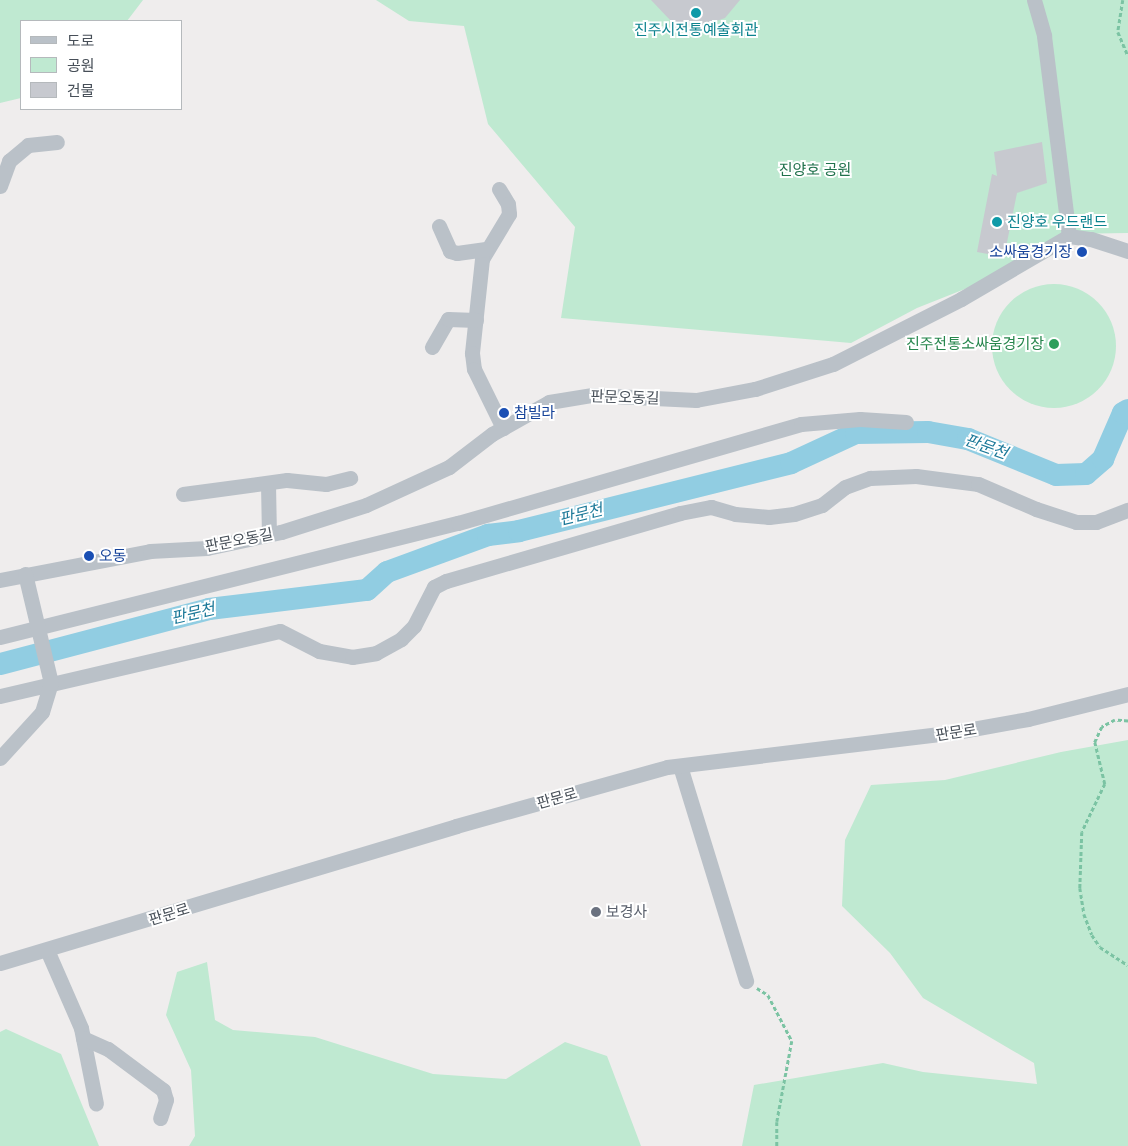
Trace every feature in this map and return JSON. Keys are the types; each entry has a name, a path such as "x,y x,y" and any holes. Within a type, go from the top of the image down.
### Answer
{"street":[{"path":"1034,0 1044,36 1069,236 1091,239 1128,251"},
{"path":"0,186 9,161 28,145 56,142"},
{"path":"499,189 508,204 509,214 486,248 482,259 476,320 474,368 503,428"},
{"path":"439,226 450,251 457,253 486,248"},
{"name":"판문오동길","path":"0,580 150,551 207,548 270,534 375,501 449,467 503,428 549,402 592,395 696,400 755,389 833,364 961,299 1069,236"},
{"path":"432,347 448,319 476,320"},
{"path":"0,637 458,524 801,424 860,419 906,422"},
{"path":"0,696 280,631 319,651 352,656 376,653 401,639 414,626 434,587 446,581 680,513 711,507 735,514 770,517 794,514 822,505 845,487 870,478 916,476 978,484 1036,509 1076,522 1096,522 1128,510"},
{"path":"183,494 287,480 326,484 350,478"},
{"path":"268,484 270,534"},
{"path":"0,758 42,712 51,683 25,574"},
{"name":"판문로","path":"0,963 456,826 680,766 950,733 1028,720 1128,694"},
{"path":"680,766 746,981"},
{"path":"47,950 83,1038 96,1104"},
{"path":"83,1038 108,1050 163,1090 166,1100 160,1118"}],"path":[{"path":"1123,0 1118,32 1128,55"},
{"path":"1128,721 1115,720 1102,727 1095,742 1105,784 1082,832 1080,888 1084,914 1092,935 1100,947 1128,965"},
{"path":"746,981 768,995 792,1041 777,1122 777,1146"}],"green space":[{"path":"0,0 143,0 128,20 20,20 20,98 0,103"},
{"name":"진양호 공원","path":"376,0 1128,0 1128,233 1065,234 980,283 917,308 851,343 561,318 575,227 488,124 464,26 409,21"},
{"name":"진주전통소싸움경기장","path":"1054,284 1078,289 1098,302 1111,322 1116,346 1111,370 1098,390 1078,403 1054,408 1030,403 1010,390 997,370 992,346 997,322 1010,302 1030,289"},
{"path":"1128,740 1128,1146 742,1146 754,1085 883,1063 923,1072 1037,1084 1034,1063 923,998 890,953 842,906 845,840 871,785 945,780 1061,752"},
{"path":"207,962 215,1020 233,1030 315,1037 433,1074 506,1079 565,1042 607,1056 641,1146 189,1146 195,1136 191,1070 166,1015 177,972"},
{"path":"6,1029 61,1054 99,1146 0,1146 0,1032"}],"building":[{"name":"진주시전통예술회관","path":"651,0 740,0 725,18 697,28 670,20"},
{"name":"진양호 우드랜드","path":"1042,142 1047,183 1017,193 1004,257 977,252 992,174 997,176 994,152"}],"waterway":[{"name":"판문천","path":"0,664 209,609 367,590 387,572 488,535 519,531 791,463 856,433 928,432 968,439 1056,475 1086,474 1103,459 1123,413 1128,410"}],"place":[{"name":"진주시전통예술회관","path":"696,13"},
{"name":"진양호 우드랜드","path":"997,222"},
{"name":"소싸움경기장","path":"1082,252"},
{"name":"진주전통소싸움경기장","path":"1054,344"},
{"name":"참빌라","path":"504,413"},
{"name":"오동","path":"89,556"},
{"name":"보경사","path":"596,912"}]}
